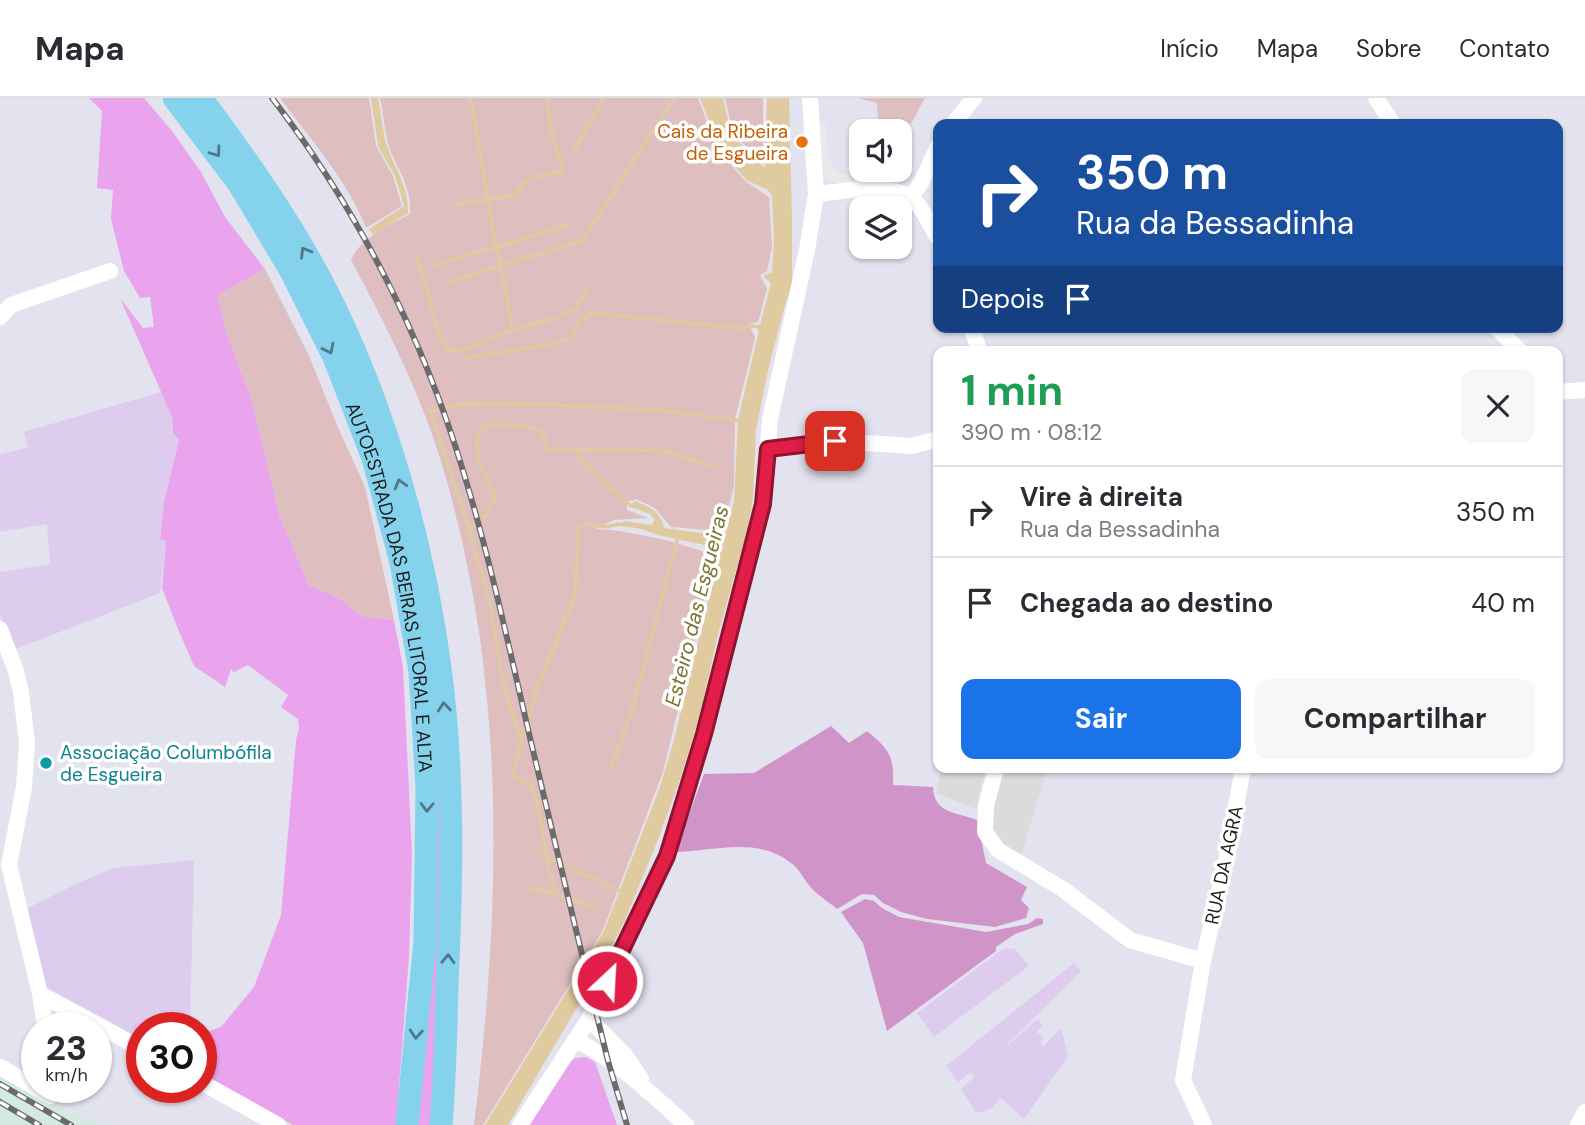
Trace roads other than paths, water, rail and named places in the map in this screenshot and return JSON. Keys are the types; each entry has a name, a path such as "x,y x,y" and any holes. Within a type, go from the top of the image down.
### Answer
{"highway":[{"name":"AUTOESTRADA DAS BEIRAS LITORAL E ALTA","path":"174,98 239,184 291,271 334,357 373,458 401,562 420,671 427,787 425,941 407,1125"},
{"name":"AUTOESTRADA DAS BEIRAS LITORAL E ALTA","path":"201,98 257,174 311,261 353,349 391,452 421,558 441,669 450,787 449,942 440,1125"}],"street":[{"path":"520,1125 589,1018 667,856 704,734 763,504 770,419 807,250 816,194 810,98"},
{"path":"957,119 974,98"},
{"path":"1376,98 1390,119"},
{"path":"911,196 921,183 933,157"},
{"path":"816,194 887,190 904,196"},
{"path":"912,201 933,230"},
{"path":"0,317 11,305 110,271"},
{"path":"1502,333 1515,346"},
{"path":"1563,389 1585,390"},
{"path":"768,449 835,441 912,446 933,440"},
{"path":"0,629 16,671 25,711 27,743 24,787 9,865 42,1012"},
{"path":"995,773 986,806 985,832 998,850 1064,890 1130,940 1203,961"},
{"name":"RUA DA AGRA","path":"1204,1125 1183,1080 1203,961 1226,862 1242,773"},
{"path":"40,994 126,1040"},
{"path":"589,1018 625,1055 650,1093"},
{"path":"576,1040 597,1051 686,1125"},
{"path":"0,1068 21,1077"},
{"path":"217,1091 278,1125"},
{"path":"1578,1125 1585,1112"}],"waterway":[{"path":"471,98 490,215 513,330"},
{"path":"455,204 514,195 524,183 535,177 563,171 550,125 548,98"},
{"path":"574,151 604,98"},
{"path":"446,283 583,240 674,98"},
{"path":"434,265 570,225"},
{"path":"416,253 439,334 448,349 462,351 505,332 556,318 575,309 588,290"},
{"path":"464,358 570,339 581,319 593,313 740,328 754,326"},
{"path":"469,529 430,410 472,403 556,405 658,410 742,421"},
{"path":"521,741 503,681 490,604 469,529 487,514 495,496 477,451 479,433 484,424 534,427 544,435 546,449 667,451 714,467"},
{"path":"577,448 580,459 631,506"},
{"path":"556,894 535,797 530,783 515,778 513,771 537,688 575,596 578,529 585,523 607,527 619,524"},
{"path":"612,767 634,703 678,537"},
{"path":"535,851 622,892"},
{"path":"528,888 596,907"}],"railway":[{"path":"272,98 333,185 385,277 408,325 448,424 492,574 608,1061 627,1125"},
{"path":"0,1084 71,1125"},
{"path":"0,1102 39,1125"}],"place":[{"name":"Cais da Ribeira de Esgueira","path":"802,142"},
{"name":"Associação Columbófila de Esgueira","path":"46,763"}],"water label":[{"name":"Esteiro das Esgueiras","path":"697,606"}]}
